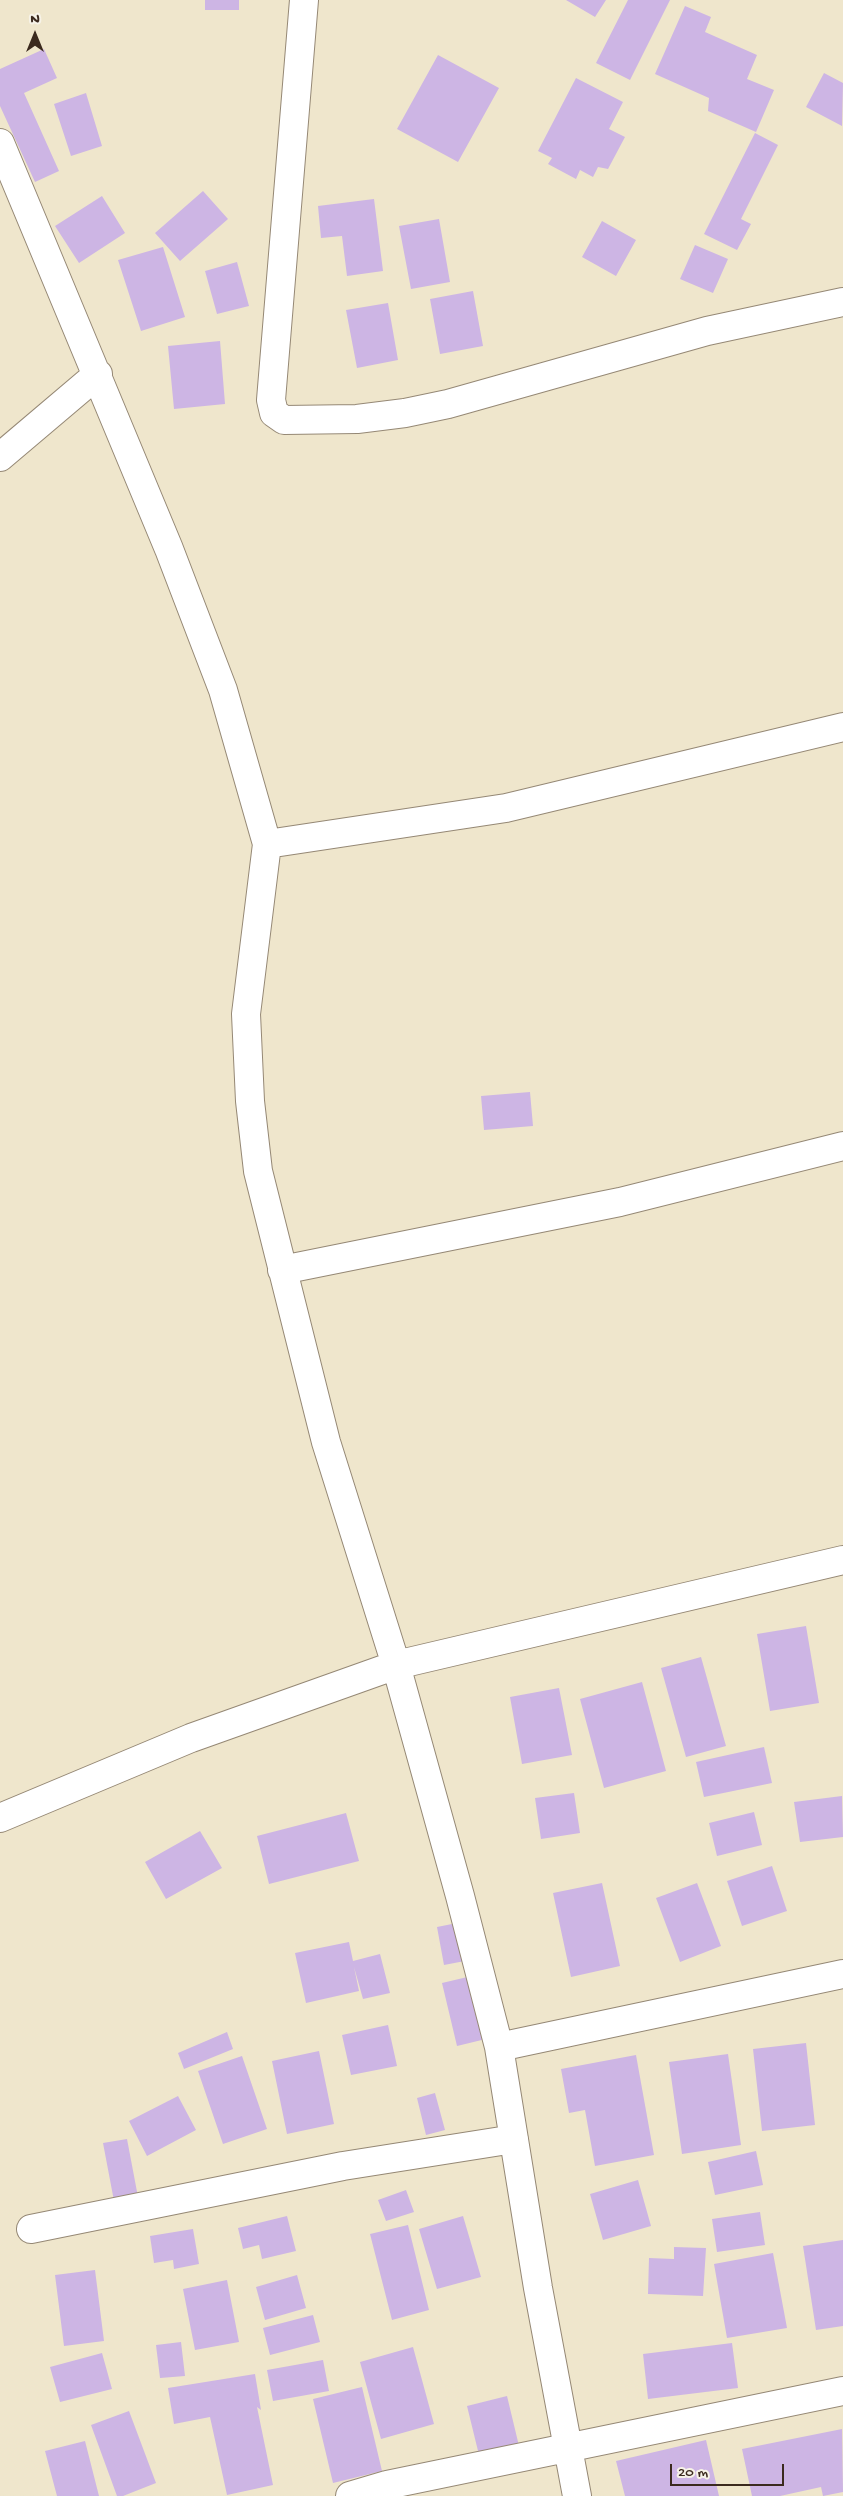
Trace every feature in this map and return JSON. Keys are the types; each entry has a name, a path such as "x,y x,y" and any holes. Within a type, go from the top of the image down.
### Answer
{"street":[{"path":"304,0 271,400 274,413 284,420 357,419 405,413 448,404 707,331 843,302"},
{"path":"0,143 170,548 223,690 267,844 246,1014 250,1101 258,1171 326,1442 396,1665 460,1896 499,2047 567,2448 577,2496"},
{"path":"0,457 98,374"},
{"path":"267,844 506,808 843,727"},
{"path":"282,1270 620,1202 843,1146"},
{"path":"0,1818 190,1738 396,1665 843,1560"},
{"path":"499,2047 843,1974"},
{"path":"31,2229 343,2166 514,2139"},
{"path":"350,2496 387,2485 843,2391"}],"building":[{"path":"205,0 239,0 239,10 205,10"},
{"path":"566,0 606,0 595,17"},
{"path":"628,0 670,0 630,80 596,63"},
{"path":"685,6 711,17 705,32 757,55 747,79 774,90 756,132 708,111 709,98 655,74"},
{"path":"44,49 57,78 24,93 59,171 35,182 0,106 0,69"},
{"path":"438,55 499,88 458,162 397,129"},
{"path":"824,73 843,83 842,126 806,107"},
{"path":"576,78 623,102 609,129 625,137 608,169 598,167 593,177 580,170 576,179 548,164 552,158 538,151"},
{"path":"86,93 102,146 71,156 54,104"},
{"path":"755,133 778,145 741,219 751,224 737,250 704,234"},
{"path":"203,191 228,219 180,261 155,233"},
{"path":"102,196 125,233 79,263 55,226"},
{"path":"374,199 383,271 347,276 342,236 321,238 318,206"},
{"path":"439,219 450,282 411,289 399,226"},
{"path":"602,221 636,240 616,276 582,257"},
{"path":"695,245 728,259 713,293 680,279"},
{"path":"163,247 185,317 141,331 118,260"},
{"path":"237,262 249,306 217,314 205,271"},
{"path":"473,291 483,346 440,354 430,299"},
{"path":"388,303 398,360 357,368 346,310"},
{"path":"220,341 225,404 174,409 168,346"},
{"path":"530,1092 533,1126 484,1130 481,1096"},
{"path":"806,1626 819,1703 770,1711 757,1634"},
{"path":"701,1657 726,1746 686,1757 661,1668"},
{"path":"642,1682 666,1771 604,1788 580,1699"},
{"path":"559,1688 572,1755 522,1764 510,1697"},
{"path":"764,1747 772,1783 704,1797 696,1762"},
{"path":"574,1793 580,1833 541,1839 535,1798"},
{"path":"842,1796 843,1837 800,1842 794,1802"},
{"path":"754,1812 762,1845 717,1856 709,1823"},
{"path":"346,1813 359,1861 269,1884 257,1836"},
{"path":"200,1831 222,1868 166,1899 145,1862"},
{"path":"772,1866 787,1911 742,1926 727,1881"},
{"path":"602,1883 620,1966 571,1977 553,1893"},
{"path":"697,1883 721,1946 680,1962 656,1898"},
{"path":"462,1922 470,1960 444,1965 437,1927"},
{"path":"349,1942 353,1961 380,1954 390,1993 363,1999 354,1967 359,1991 306,2003 295,1953"},
{"path":"476,1975 490,2038 457,2046 442,1983"},
{"path":"388,2025 397,2066 351,2075 342,2035"},
{"path":"227,2032 233,2049 184,2069 178,2053"},
{"path":"806,2043 815,2125 762,2131 753,2049"},
{"path":"319,2051 334,2124 287,2134 272,2061"},
{"path":"728,2054 741,2145 682,2154 669,2062"},
{"path":"636,2055 654,2155 595,2166 585,2110 569,2113 561,2069"},
{"path":"242,2056 267,2129 223,2144 198,2071"},
{"path":"435,2093 445,2130 426,2135 417,2098"},
{"path":"178,2096 196,2130 147,2156 129,2121"},
{"path":"127,2139 138,2197 114,2201 103,2143"},
{"path":"756,2151 763,2185 715,2195 708,2162"},
{"path":"638,2180 651,2226 603,2240 590,2194"},
{"path":"406,2190 414,2212 386,2221 378,2200"},
{"path":"760,2212 765,2245 717,2252 712,2219"},
{"path":"287,2216 296,2251 262,2259 259,2245 243,2249 238,2228"},
{"path":"463,2216 481,2277 437,2289 419,2229"},
{"path":"408,2225 429,2310 392,2320 370,2234"},
{"path":"193,2229 199,2264 174,2269 173,2260 154,2263 150,2236"},
{"path":"843,2240 843,2326 816,2330 803,2246"},
{"path":"674,2247 706,2248 703,2296 648,2294 649,2258 674,2259"},
{"path":"773,2253 787,2328 727,2338 714,2264"},
{"path":"95,2270 104,2341 64,2346 55,2275"},
{"path":"297,2275 306,2308 265,2320 256,2287"},
{"path":"227,2280 239,2342 195,2350 183,2289"},
{"path":"313,2315 320,2342 270,2355 263,2328"},
{"path":"181,2342 185,2376 160,2378 156,2345"},
{"path":"732,2343 738,2388 648,2399 643,2354"},
{"path":"413,2347 434,2424 381,2439 360,2362"},
{"path":"102,2353 112,2389 60,2402 50,2367"},
{"path":"323,2360 329,2391 273,2401 267,2370"},
{"path":"255,2374 261,2410 257,2407 273,2485 227,2495 210,2417 174,2424 168,2388"},
{"path":"362,2387 382,2471 333,2483 313,2399"},
{"path":"507,2396 519,2446 479,2455 467,2406"},
{"path":"129,2411 156,2483 123,2496 117,2496 91,2425"},
{"path":"842,2429 843,2492 823,2496 821,2487 780,2496 752,2496 742,2449"},
{"path":"706,2440 719,2496 625,2496 616,2461"},
{"path":"85,2441 99,2496 57,2496 45,2451"}]}
